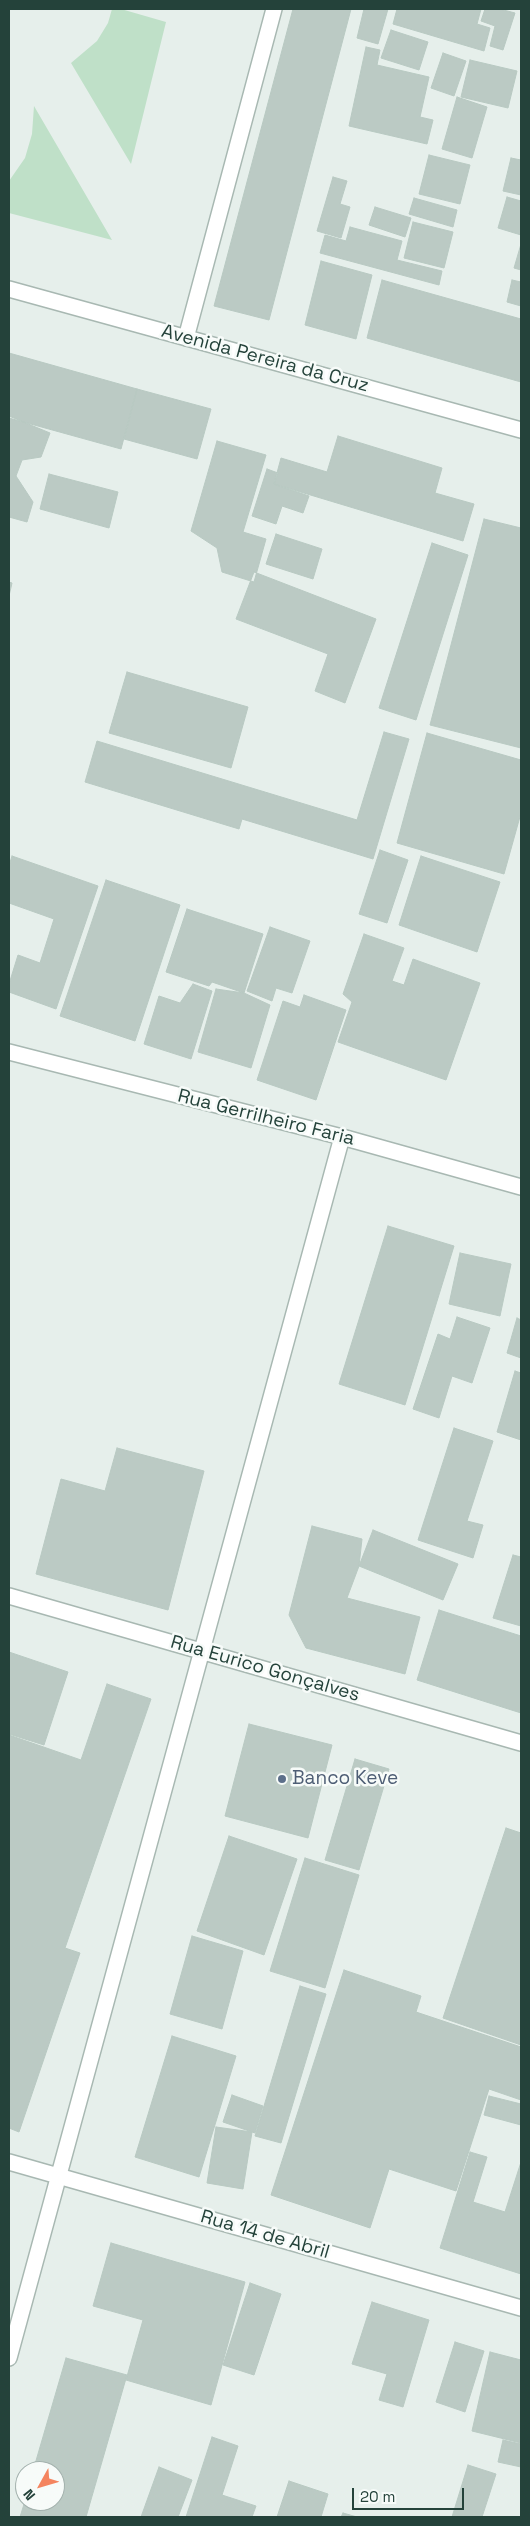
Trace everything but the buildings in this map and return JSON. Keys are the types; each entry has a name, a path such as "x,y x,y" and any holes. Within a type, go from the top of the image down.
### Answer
{"street":[{"path":"186,338 274,9"},
{"name":"Avenida Pereira da Cruz","path":"9,289 521,430"},
{"name":"Rua Gerrilheiro Faria","path":"9,1052 342,1137 521,1187"},
{"path":"9,2358 342,1137"},
{"name":"Rua Eurico Gonçalves","path":"9,1596 521,1742"},
{"name":"Rua 14 de Abril","path":"9,2162 521,2308"}],"green space":[{"path":"112,9 121,9 166,22 131,164 71,63 97,41 108,23"},
{"path":"34,106 112,240 9,213 9,181 25,158 32,134"}],"place":[{"name":"Banco Keve","path":"282,1779"}]}
